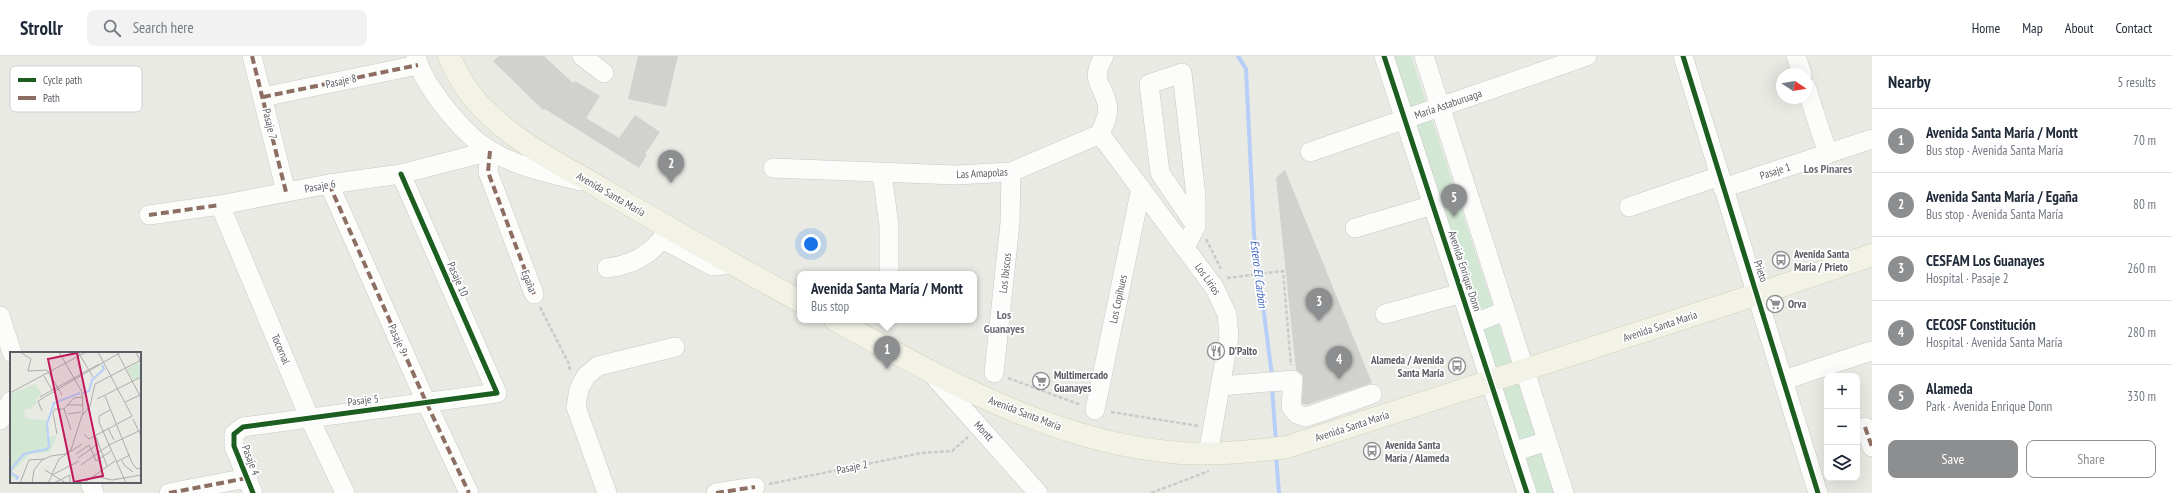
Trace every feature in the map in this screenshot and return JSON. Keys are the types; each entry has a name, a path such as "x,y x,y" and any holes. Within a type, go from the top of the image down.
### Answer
{"main road":[{"name":"Avenida Santa María","path":"449,56 466,88 498,122 539,152 596,185 665,234 733,264 797,299"},
{"name":"Avenida Santa María","path":"841,323 929,371 988,400 1075,432 1108,441 1154,450 1208,454 1255,451 1287,447 1758,294 1872,255"}],"street":[{"name":"Pasaje 7","path":"252,56 286,192"},
{"path":"582,56 604,73"},
{"path":"1100,134 1106,122 1108,110 1108,104 1100,88 1097,77 1099,66 1104,56"},
{"name":"Avenida Enrique Donn","path":"1384,56 1527,493"},
{"path":"1424,56 1564,493"},
{"name":"María Astaburuaga","path":"1310,152 1587,56"},
{"name":"Prieto","path":"1683,56 1758,294 1818,493"},
{"path":"1796,56 1800,68"},
{"name":"Pasaje 8","path":"263,97 417,61"},
{"path":"417,61 440,102 464,129 490,151 538,170 596,185"},
{"path":"1185,247 1196,226 1196,196 1182,73 1149,84 1160,173 1196,226"},
{"path":"1812,104 1828,154"},
{"name":"Las Amapolas","path":"773,168 956,175 1011,172 1100,134"},
{"name":"Los Lirios","path":"1100,134 1142,188 1220,295 1227,314 1229,337 1208,454"},
{"name":"Pasaje 1","path":"1629,207 1828,154 1872,139"},
{"name":"Pasaje 6","path":"149,215 220,205 329,184 401,174 490,151"},
{"name":"Egaña","path":"490,151 488,172 534,294"},
{"name":"Los Ibiscos","path":"994,373 1010,223 1011,172"},
{"path":"882,173 889,226 889,271"},
{"name":"Pasaje 10","path":"401,174 498,393"},
{"name":"Pasaje 9","path":"329,184 426,402 469,493"},
{"name":"Los Copihues","path":"1096,410 1142,188"},
{"name":"Tocornal","path":"220,205 309,417 345,493"},
{"path":"1355,228 1433,205"},
{"path":"607,268 635,261 652,250 665,234"},
{"path":"1385,314 1462,293"},
{"path":"1472,324 1505,311"},
{"path":"0,316 12,352"},
{"path":"607,493 576,408 579,390 586,376 598,366 675,347"},
{"path":"1784,380 1872,351"},
{"name":"Montt","path":"929,371 1038,493"},
{"path":"1221,386 1284,381 1291,407 1297,414 1306,417 1372,394"},
{"name":"Pasaje 5","path":"234,434 243,427 498,393"},
{"path":"0,420 10,403"},
{"path":"1865,427 1872,447"},
{"name":"Pasaje 4","path":"234,434 234,446 250,485"},
{"path":"1514,452 1547,441"},
{"path":"90,483 94,493"},
{"path":"169,493 250,485"},
{"path":"716,493 755,487"}],"path":[{"path":"1196,226 1208,242 1222,271"},
{"path":"1226,278 1282,271 1284,381"},
{"path":"1151,493 1215,469 1208,454"}],"green space":[{"path":"1391,56 1411,56 1554,493 1535,493"}],"building":[{"path":"499,56 544,56 573,83 575,81 600,96 586,118 619,138 635,115 660,132 645,154 647,155 639,168 545,109 543,110 493,61"},
{"path":"638,56 678,56 666,107 628,99"},
{"path":"1285,170 1372,383 1306,405 1302,403 1303,375 1296,370 1276,178"}],"waterway":[{"name":"Estero El Carbón","path":"1238,56 1246,69 1254,235 1272,376"},
{"name":"Estero El Carbón","path":"1272,387 1276,442"},
{"name":"Estero El Carbón","path":"1276,455 1279,493"}],"marked path":[{"path":"252,56 286,192"},
{"path":"263,97 418,65"},
{"path":"490,151 488,172 534,294"},
{"path":"329,184 426,402 469,493"},
{"path":"149,215 220,205"},
{"path":"1865,427 1872,447"},
{"path":"169,493 247,478"},
{"path":"716,493 755,487"}],"cycle path":[{"path":"1384,56 1527,493"},
{"path":"1683,56 1818,493"},
{"path":"253,493 234,446 234,434 243,427 497,393 401,174"}],"place":[{"name":"Avenida Santa María / Egaña","path":"671,183"},
{"name":"Alameda","path":"1454,217"},
{"name":"Avenida Santa María / Prieto","path":"1781,260"},
{"name":"Orva","path":"1775,304"},
{"name":"CESFAM Los Guanayes","path":"1319,321"},
{"name":"D'Palto","path":"1216,351"},
{"name":"Alameda / Avenida Santa María","path":"1457,366"},
{"name":"Avenida Santa María / Montt","path":"887,369"},
{"name":"CECOSF Constitución","path":"1339,379"},
{"name":"Multimercado Guanayes","path":"1041,381"},
{"name":"Avenida Santa María / Alameda","path":"1372,451"}],"district":[{"name":"Los Pinares","path":"1828,168"},
{"name":"Los Guanayes","path":"1004,321"}]}
